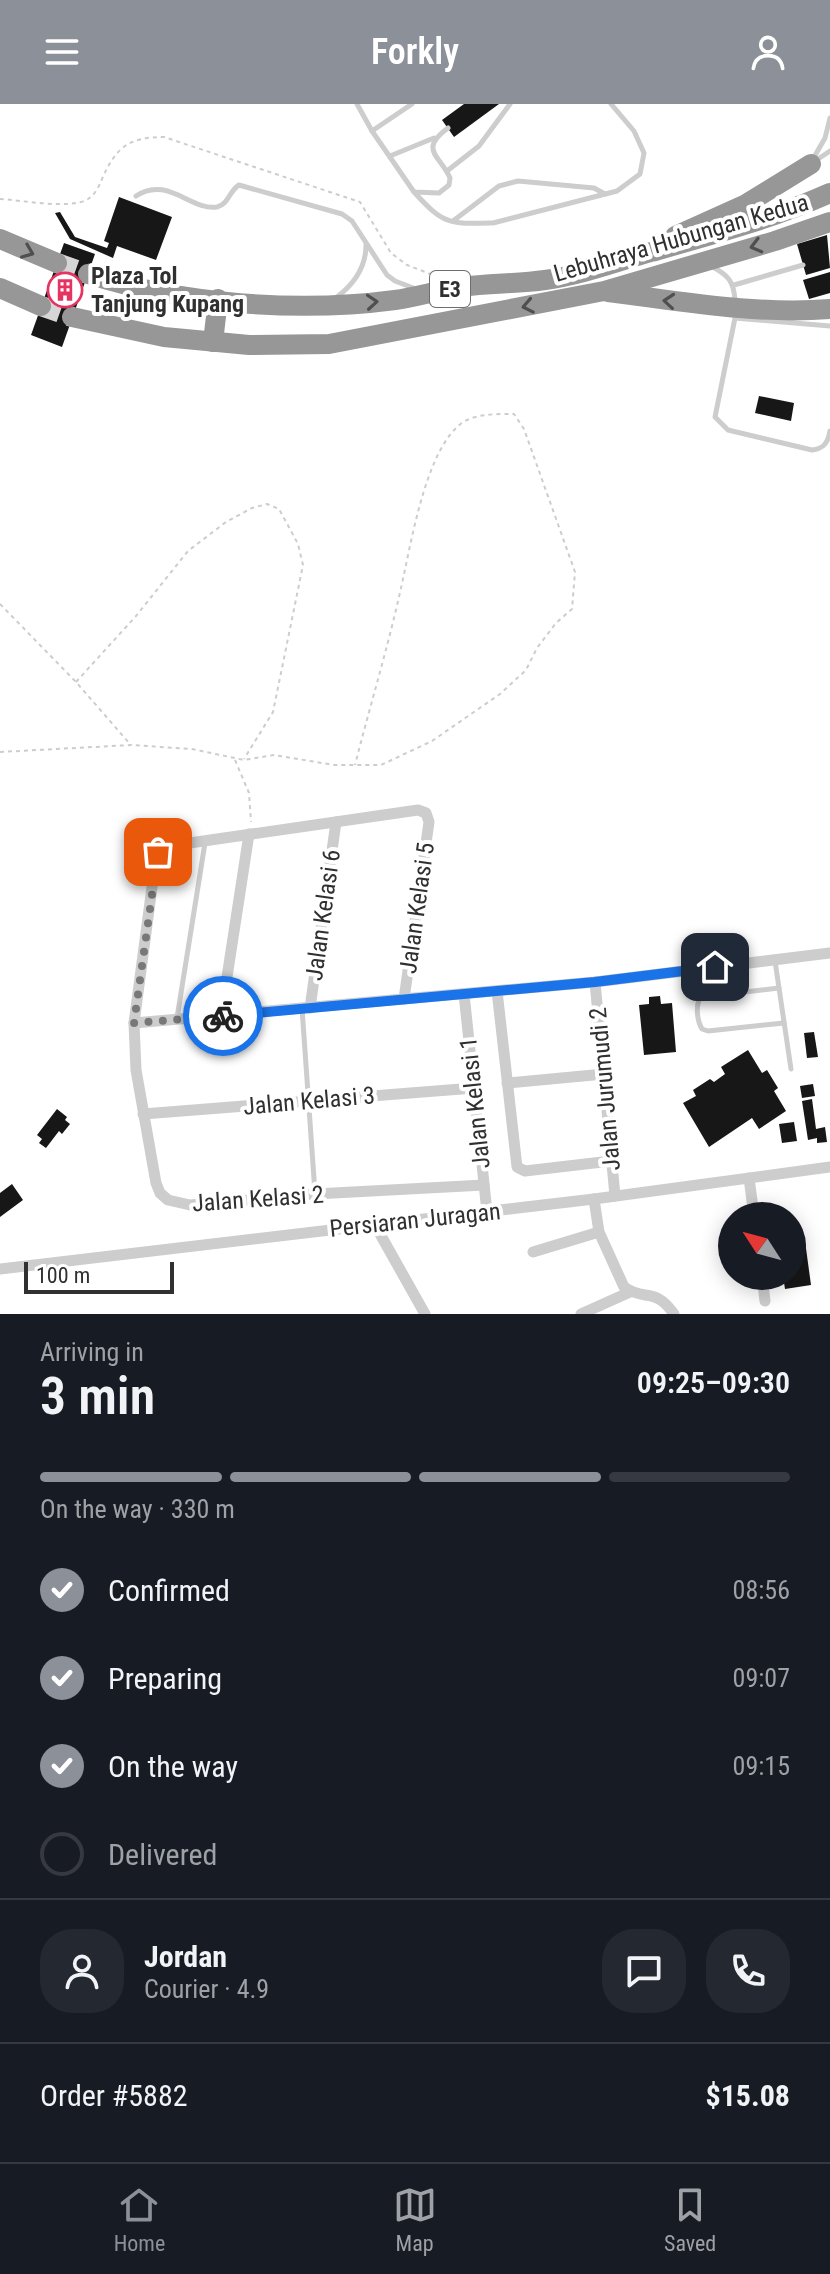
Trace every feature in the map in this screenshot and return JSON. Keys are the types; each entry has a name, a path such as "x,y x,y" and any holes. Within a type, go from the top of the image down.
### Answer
{"highway":[{"path":"632,258 746,204 811,164"},
{"name":"Lebuhraya Hubungan Kedua","path":"88,274 118,284 266,304 327,305 395,300 462,287 545,280 586,272 767,218 830,193"},
{"name":"Lebuhraya Hubungan Kedua","path":"72,317 164,337 249,345 329,344 604,291 830,222"},
{"path":"0,239 57,263"},
{"path":"0,288 41,306"},
{"path":"604,291 735,312 830,309"},
{"path":"213,342 218,299"}],"street":[{"name":"Jalan Kelasi 5","path":"336,822 418,810 428,817 404,999"},
{"path":"205,840 336,822"},
{"name":"Jalan Kelasi 6","path":"306,1008 336,822"},
{"path":"221,1016 249,834"},
{"name":"Jalan Kelasi 2","path":"205,840 168,845 158,852 134,1023 136,1070 160,1193 168,1200 190,1205 315,1194 484,1185"},
{"path":"134,1023 595,982 830,953"},
{"name":"Jalan Jurumudi 2","path":"595,982 615,1196"},
{"path":"497,991 519,1170 611,1161"},
{"name":"Jalan Kelasi 1","path":"464,994 487,1212"},
{"path":"507,1083 604,1074"},
{"name":"Jalan Kelasi 3","path":"143,1114 474,1088"},
{"name":"Persiaran Juragan","path":"0,1269 594,1199 830,1167"},
{"path":"749,1178 752,1202"},
{"path":"594,1199 599,1232 615,1273 624,1287 630,1292 661,1299 674,1314"},
{"path":"375,1225 425,1314"},
{"path":"533,1252 599,1232"},
{"path":"764,1290 765,1301"},
{"path":"581,1314 630,1292"}],"lane":[{"path":"357,104 414,192 435,215 453,222 493,223 617,191 640,174 644,153 634,131 611,104"},
{"path":"372,131 412,104"},
{"path":"447,171 479,146 510,104"},
{"path":"811,164 825,138 830,118"},
{"path":"390,156 435,137 448,128"},
{"path":"414,192 439,193 449,185 447,171 435,159 435,137"},
{"path":"811,164 830,151"},
{"path":"453,222 499,186 518,181 594,188 606,194"},
{"path":"136,196 143,191 164,190 212,207 227,201 239,185 342,214 352,221 381,267 395,281 430,293"},
{"path":"327,305 353,285 366,245"},
{"path":"702,261 729,277 734,285 735,312 715,417 721,425 728,430 812,450 826,444 830,431"},
{"path":"734,285 803,265"},
{"path":"735,312 830,326"},
{"path":"177,1019 205,840"},
{"path":"775,960 791,1069"},
{"path":"779,988 701,997 698,1001 699,1024 708,1031 784,1023"},
{"path":"306,1008 308,1101 315,1194"}],"path":[{"path":"0,199 66,203 87,200 94,193 113,156"},
{"path":"0,752 131,745 192,749 244,760 274,755 334,765 355,765 381,765 432,741 500,694 526,670 537,648 572,609 575,572 524,429 514,414 470,418 457,427 442,447 411,532 401,588 355,765"},
{"path":"76,682 136,616 188,551 226,522 252,508 273,505 279,509 298,544 303,565 273,712 244,760"},
{"path":"0,604 76,682 131,745"},
{"path":"234,759 249,793 252,816 249,834"}],"building":[{"path":"464,104 499,104 454,137 442,120"},
{"name":"Plaza Tol Tanjung Kupang","path":"119,197 172,217 156,260 117,246 113,258 70,239 55,213 60,212 75,237 107,248 109,243 104,241"},
{"path":"827,235 830,268 806,275 797,244"},
{"name":"Plaza Tol Tanjung Kupang","path":"64,243 95,254 62,347 31,335"},
{"path":"830,272 830,293 809,299 803,280"},
{"path":"759,396 794,403 791,421 755,413"},
{"path":"660,996 661,1004 672,1003 676,1052 644,1055 639,1005 649,1004 649,997"},
{"path":"814,1032 818,1057 807,1058 804,1033"},
{"path":"748,1050 762,1073 767,1070 778,1088 774,1091 786,1111 759,1129 752,1118 709,1147 683,1103 696,1096 693,1090 725,1074 721,1067"},
{"path":"813,1084 815,1096 802,1098 800,1086"},
{"path":"812,1099 816,1129 825,1127 827,1142 817,1143 817,1138 808,1140 802,1101"},
{"path":"57,1109 70,1124 62,1134 59,1131 46,1148 39,1143 42,1139 37,1135"},
{"path":"794,1122 797,1141 782,1143 779,1124"},
{"path":"12,1184 23,1200 0,1217 0,1193"},
{"path":"806,1248 811,1285 806,1286"}],"tunnel":[{"path":"57,263 88,274"},
{"path":"41,306 72,317"}],"way so far":[{"path":"158,852 134,1023 223,1016"}],"place":[{"name":"Plaza Tol Tanjung Kupang","path":"65,290"}],"route":[{"path":"223,1016 595,982 715,967"}]}
